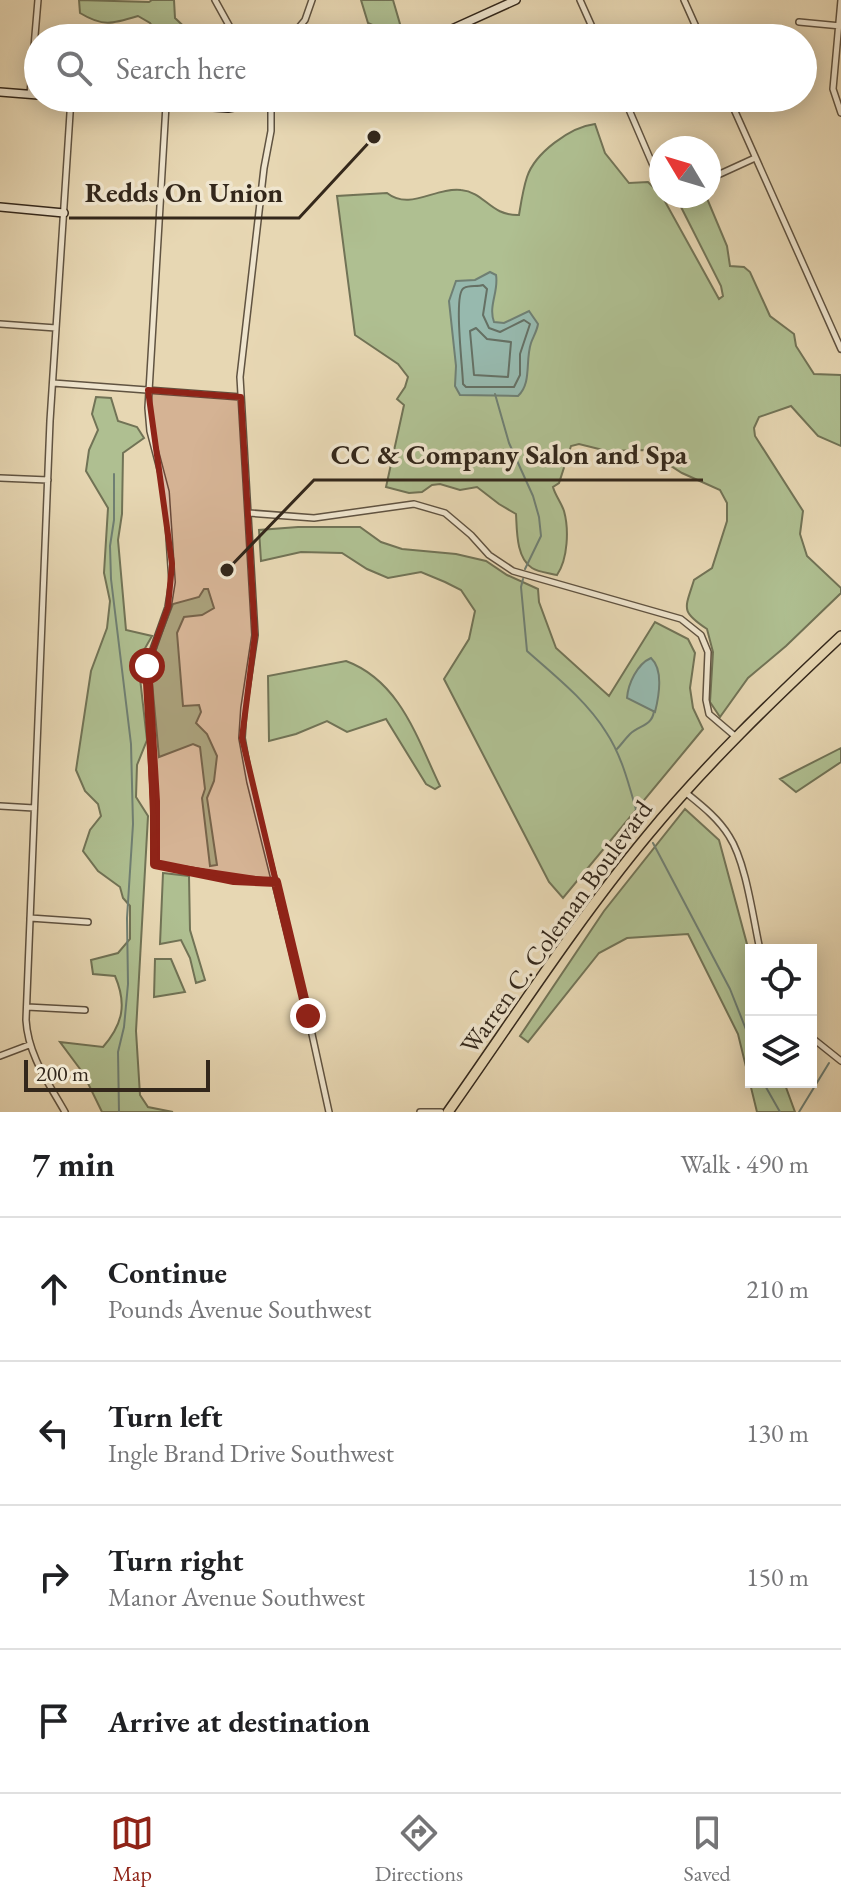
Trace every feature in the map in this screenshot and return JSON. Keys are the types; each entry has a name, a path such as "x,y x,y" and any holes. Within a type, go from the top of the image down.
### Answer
{"highway":[{"name":"Warren C. Coleman Boulevard","path":"448,1112 600,896 685,792 736,737 841,636"}],"main road":[{"path":"463,24 516,0"},
{"path":"0,92 24,93"},
{"path":"0,207 64,213"}],"street":[{"path":"37,24 38,0"},
{"path":"215,0 228,24"},
{"path":"302,24 312,0"},
{"path":"580,0 591,24"},
{"path":"684,0 695,24"},
{"path":"841,0 833,89 841,113"},
{"path":"799,22 840,26"},
{"path":"65,1112 29,1045 27,1007 48,480 73,112"},
{"path":"166,112 148,390 148,420 166,492 172,564 168,607 147,666 155,801 155,864 234,880 276,882"},
{"path":"271,112 243,345 241,397 255,635 242,738 329,1112"},
{"path":"630,112 649,156"},
{"path":"735,112 841,349"},
{"path":"721,174 755,158"},
{"path":"0,324 56,328"},
{"path":"53,383 241,397"},
{"path":"0,478 48,480"},
{"path":"249,513 314,518 414,504 445,513 489,555 513,571 681,619 701,635 708,652 706,700 709,714 736,737"},
{"path":"685,792 713,816 731,837 759,944"},
{"path":"0,806 34,808"},
{"path":"30,918 88,922"},
{"path":"27,1007 85,1010"},
{"path":"817,1042 841,1061"},
{"path":"0,1056 29,1045"},
{"path":"420,1112 441,1112"}],"highlighted area":[{"path":"148,390 241,397 255,635 242,738 276,882 155,864 147,666 168,607 172,564"}],"green space":[{"path":"79,0 174,0 175,18 181,24 151,24 138,16 102,22 80,13"},
{"path":"361,0 393,0 400,24 368,23"},
{"path":"595,124 605,153 629,183 649,183 649,208 669,208 719,299 723,296 721,286 682,208 711,208 727,246 730,266 744,267 750,272 770,316 794,334 796,346 814,374 841,375 841,446 818,436 791,406 759,417 754,428 755,436 803,511 800,534 807,556 841,588 841,593 748,678 720,717 710,702 713,652 707,629 692,618 687,604 694,580 712,568 727,521 727,503 720,490 682,473 646,450 607,451 579,444 571,446 559,483 553,487 567,526 565,552 557,575 532,568 527,563 518,543 516,514 477,487 460,490 440,484 422,492 409,493 386,487 404,405 397,399 408,377 398,364 355,335 337,196 387,193 405,200 461,190 476,195 501,212 519,215 527,177 537,159 565,136"},
{"path":"96,397 111,398 118,421 137,427 144,438 123,453 122,514 118,540 126,630 152,636 144,650 140,678 147,740 137,765 136,797 148,816 136,1031 140,1095 148,1107 173,1112 102,1112 83,1073 60,1042 103,1047 110,1038 121,1013 119,986 115,976 93,974 91,960 118,953 130,939 130,906 123,898 120,887 98,871 83,851 90,830 101,816 98,804 85,791 76,770 91,671 107,628 110,601 104,573 108,508 86,471 89,450 98,430 92,414"},
{"path":"360,527 381,542 402,549 456,554 486,561 538,589 539,602 556,648 609,696 655,622 688,639 695,653 690,688 693,708 703,729 563,898 549,882 444,679 469,639 475,611 461,590 421,572 388,578 342,553 301,552 261,561 259,530"},
{"path":"204,589 208,589 214,608 202,615 184,617 177,633 183,706 199,705 201,712 196,723 207,734 217,756 214,781 207,798 217,865 210,866 200,747 193,744 159,757 151,671 157,645 173,604 199,597"},
{"path":"346,661 365,670 393,697 405,713 440,786 435,789 426,784 386,719 347,732 327,721 269,741 268,676"},
{"path":"841,748 841,762 796,792 780,779"},
{"path":"685,809 719,840 747,944 745,1063 738,1034 688,934 627,938 599,953 528,1042 520,1036 604,911"},
{"path":"163,873 189,876 190,930 205,980 196,983 190,958 181,940 160,944"},
{"path":"155,959 171,959 185,992 154,997"},
{"path":"751,1088 786,1088 795,1112 757,1112"}],"water":[{"path":"490,272 496,275 497,281 492,310 494,322 504,323 529,311 538,324 529,350 527,378 518,396 460,395 455,386 456,366 449,301 456,281 475,280"},
{"path":"651,658 659,676 655,712 627,698 634,675"}],"waterway":[{"path":"495,394 509,443 539,517 541,536 525,569"},
{"path":"114,474 111,579 131,744 133,824 127,918 128,984 118,1052 119,1112"},
{"path":"523,579 521,587 527,651 580,699 598,720 621,761 637,813"},
{"path":"616,750 630,734 648,722 654,711"},
{"path":"653,843 730,989 745,1027"},
{"path":"799,1112 829,1063"},
{"path":"766,1088 780,1112"}],"place":[{"name":"Redds On Union","path":"374,137"},
{"name":"CC & Company Salon and Spa","path":"227,570"}],"route":[{"path":"147,666 155,801 155,864 234,880 276,882 308,1016"}]}
